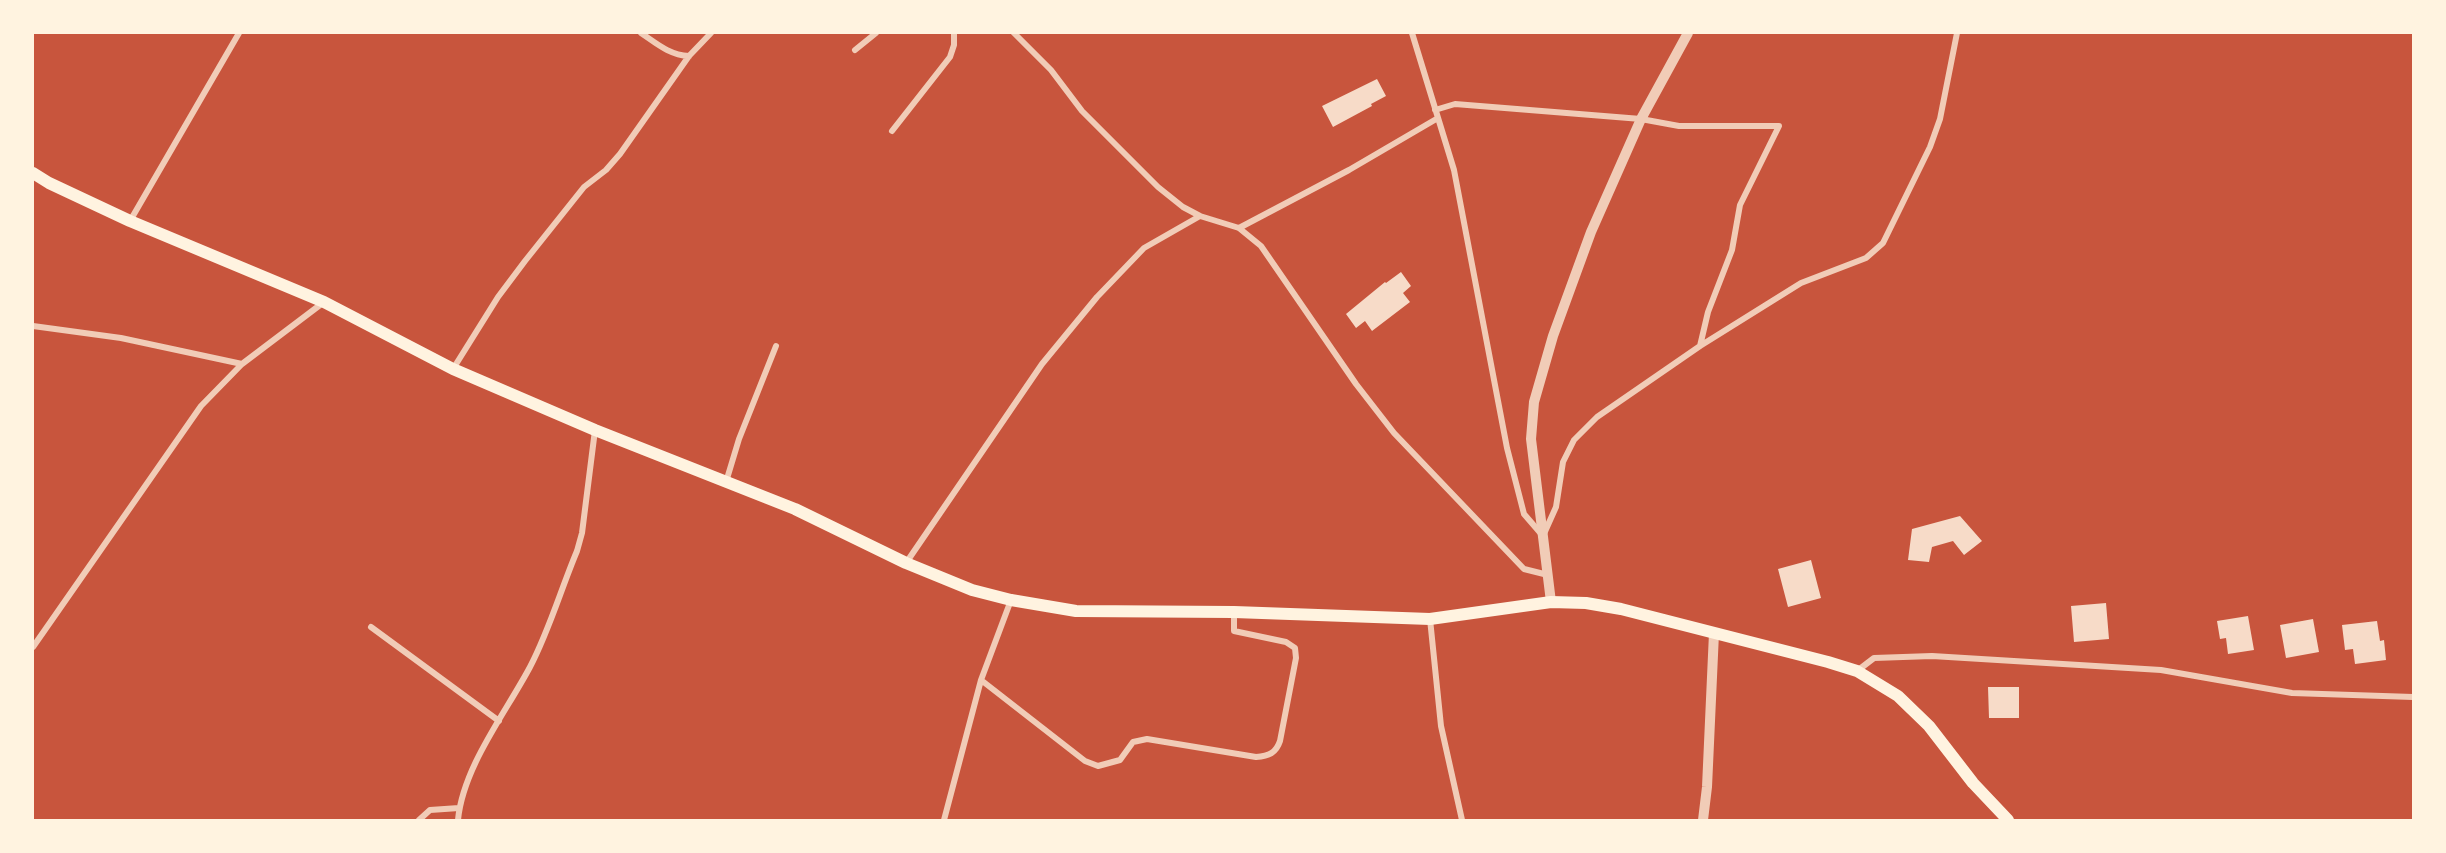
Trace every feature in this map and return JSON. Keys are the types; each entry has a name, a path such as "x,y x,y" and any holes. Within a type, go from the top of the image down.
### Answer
{"main road":[{"path":"33,173 49,183 130,220 324,302 453,369 595,430 795,509 906,563 972,590 1011,600 1077,611 1233,612 1430,619 1551,602 1586,603 1621,609 1857,671 1898,696 1929,726 1973,783 2008,820"}],"street":[{"path":"130,220 239,33"},
{"path":"641,33 678,56 689,56"},
{"path":"453,369 498,297 525,261 584,187 606,170 620,154 689,56 711,33"},
{"path":"855,50 876,33"},
{"path":"892,131 950,57 954,45 954,33"},
{"path":"1014,33 1051,70 1082,111 1158,187 1200,216 1239,228 1260,246 1356,384 1394,433 1524,569 1548,575"},
{"path":"1412,33 1454,170 1507,447 1524,514 1543,536"},
{"path":"1551,602 1531,439 1534,402 1553,336 1591,232 1641,118 1688,33"},
{"path":"1543,536 1556,507 1563,462 1574,440 1597,417 1700,346 1801,283 1866,258 1883,243 1930,147 1940,119 1957,33"},
{"path":"1435,110 1455,104 1641,118 1679,126 1779,126 1740,205 1732,250 1708,312 1700,346"},
{"path":"1239,228 1349,170 1438,118"},
{"path":"906,563 1042,364 1097,297 1144,248 1200,216"},
{"path":"33,647 201,406 242,364 324,302"},
{"path":"33,326 121,338 242,364"},
{"path":"726,483 739,439 776,345"},
{"path":"458,820 459,808 470,775 531,665 576,551 582,533 595,430"},
{"path":"945,820 981,680 1011,600"},
{"path":"981,680 1085,761 1098,766 1120,760 1132,742 1147,739 1256,757 1268,756 1277,749 1280,741 1296,658 1295,648 1286,642 1234,632 1233,612"},
{"path":"1430,619 1441,726 1462,820"},
{"path":"371,627 499,721"},
{"path":"1703,820 1707,787 1714,633"},
{"path":"1857,671 1874,658 1932,656 2161,670 2292,693 2413,697"},
{"path":"419,820 430,810 459,808"}],"building":[{"path":"1377,79 1386,96 1333,127 1322,106"},
{"path":"1401,272 1411,286 1403,293 1410,302 1372,331 1365,321 1356,328 1346,314"},
{"path":"1960,516 1982,541 1964,555 1953,541 1932,547 1929,562 1908,560 1912,529"},
{"path":"1811,560 1821,598 1788,607 1778,569"},
{"path":"2106,603 2109,639 2074,642 2071,606"},
{"path":"2248,616 2254,650 2228,654 2226,638 2220,639 2217,621"},
{"path":"2313,619 2319,652 2286,658 2280,625"},
{"path":"2377,621 2380,641 2384,640 2386,660 2355,664 2353,649 2345,650 2342,625"},
{"path":"1988,687 2019,687 2019,718 1989,718"}]}
